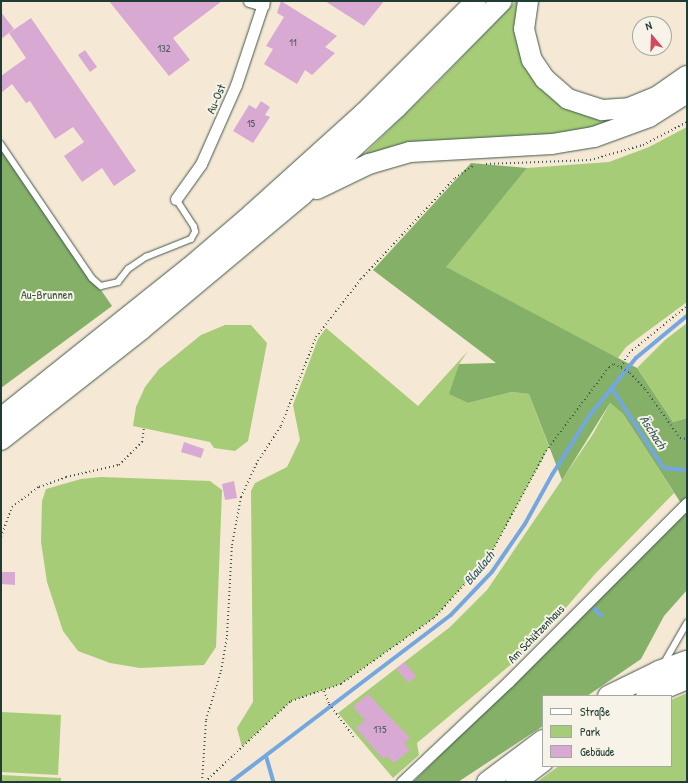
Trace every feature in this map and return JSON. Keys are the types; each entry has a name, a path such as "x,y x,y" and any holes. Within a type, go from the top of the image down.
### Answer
{"highway":[{"path":"1,418 189,268 252,214 366,112 476,1"},
{"path":"1,440 142,329 302,195 402,102 502,1"},
{"path":"528,1 524,29 532,60 545,79 568,99 602,110 630,108 658,96 687,76"},
{"path":"302,195 369,164 410,152 552,144 594,138 649,117 687,92"},
{"path":"610,695 659,671 687,661"},
{"path":"648,695 687,679"},
{"path":"487,782 542,741"},
{"path":"516,782 542,763"}],"street":[{"path":"249,1 264,3"},
{"name":"Au-Ost","path":"176,199 202,164 236,85 264,3"},
{"name":"Am Schützenhaus","path":"402,782 508,682 687,503"}],"lane":[{"path":"1,144 92,278 101,286 118,282 128,269 142,260 191,239 194,227 176,199"},
{"path":"659,671 687,623"}],"path":[{"path":"204,782 206,720 221,671 227,636 232,545 241,497 258,460 281,426 316,337 361,279 455,178 473,165"},
{"path":"621,367 629,353 687,306"},
{"path":"204,782 291,701 341,684 434,618 489,557 549,447 609,367 614,364 630,373 645,389 680,438 687,439"},
{"path":"1,537 12,507 33,491 66,477 119,465 142,442 144,428"},
{"path":"324,691 334,712 354,737"}],"green space":[{"path":"516,1 521,1 535,77 627,114 600,129 360,158 435,85"},
{"path":"687,127 687,302 626,347 618,358 445,267 527,168 609,162 649,147"},
{"name":"Au-Brunnen","path":"1,144 112,306 1,388"},
{"path":"471,163 527,168 446,267 637,368 673,422 687,418 687,590 664,616 641,659 588,695 542,695 542,727 458,782 413,782 686,511 623,414 610,403 562,480 529,394 512,392 468,403 449,394 459,364 496,363 373,270"},
{"path":"687,323 687,418 673,422 637,368 665,340"},
{"path":"225,325 251,325 267,343 248,441 235,451 214,448 210,442 133,426 136,407 145,387 159,369 201,335"},
{"path":"326,328 418,406 468,351 459,364 450,394 468,403 512,392 529,394 549,447 489,557 434,618 341,684 291,701 242,747 237,728 253,702 251,491 255,483 287,467 300,440 293,405 318,339"},
{"path":"610,403 623,414 674,493 595,574 533,646 417,743 419,755 393,778 338,713 450,627 487,590 593,434"},
{"path":"101,477 210,481 222,490 216,647 204,665 140,668 110,663 78,651 63,631 47,582 41,542 42,501 46,489 81,479"},
{"path":"687,693 687,781 537,782 558,767 672,767 672,700"},
{"path":"1,712 61,715 58,775 1,772"},
{"path":"1,775 61,778 61,782 1,782"}],"building":[{"path":"109,1 222,1 173,38 190,60 169,76"},
{"path":"281,1 337,36 325,47 335,53 312,75 305,70 297,84 264,64 273,49 266,46 284,17 277,13"},
{"path":"325,1 384,1 364,26"},
{"path":"1,12 14,29 1,39"},
{"path":"31,18 136,171 114,186 102,168 82,182 64,156 84,142 73,127 55,139 30,101 26,103 12,84 1,93 1,76 26,58 9,33"},
{"path":"85,50 97,67 90,72 78,55"},
{"path":"261,101 270,107 265,115 270,117 253,143 233,131 249,105 256,109"},
{"path":"184,442 204,449 201,458 181,452"},
{"path":"234,481 237,498 225,500 222,484"},
{"path":"1,572 15,572 15,585 1,584"},
{"path":"404,662 416,676 409,683 396,669"},
{"path":"368,694 410,738 404,743 410,750 394,763 387,756 383,759 356,728 365,720 353,707"}],"waterway":[{"name":"Blaulach","path":"231,782 451,615 492,572 525,524 552,475 590,415 636,358 687,316"},
{"name":"Äschach","path":"612,388 664,468 687,470"},
{"path":"592,606 601,615"},
{"path":"267,758 274,782"}]}
